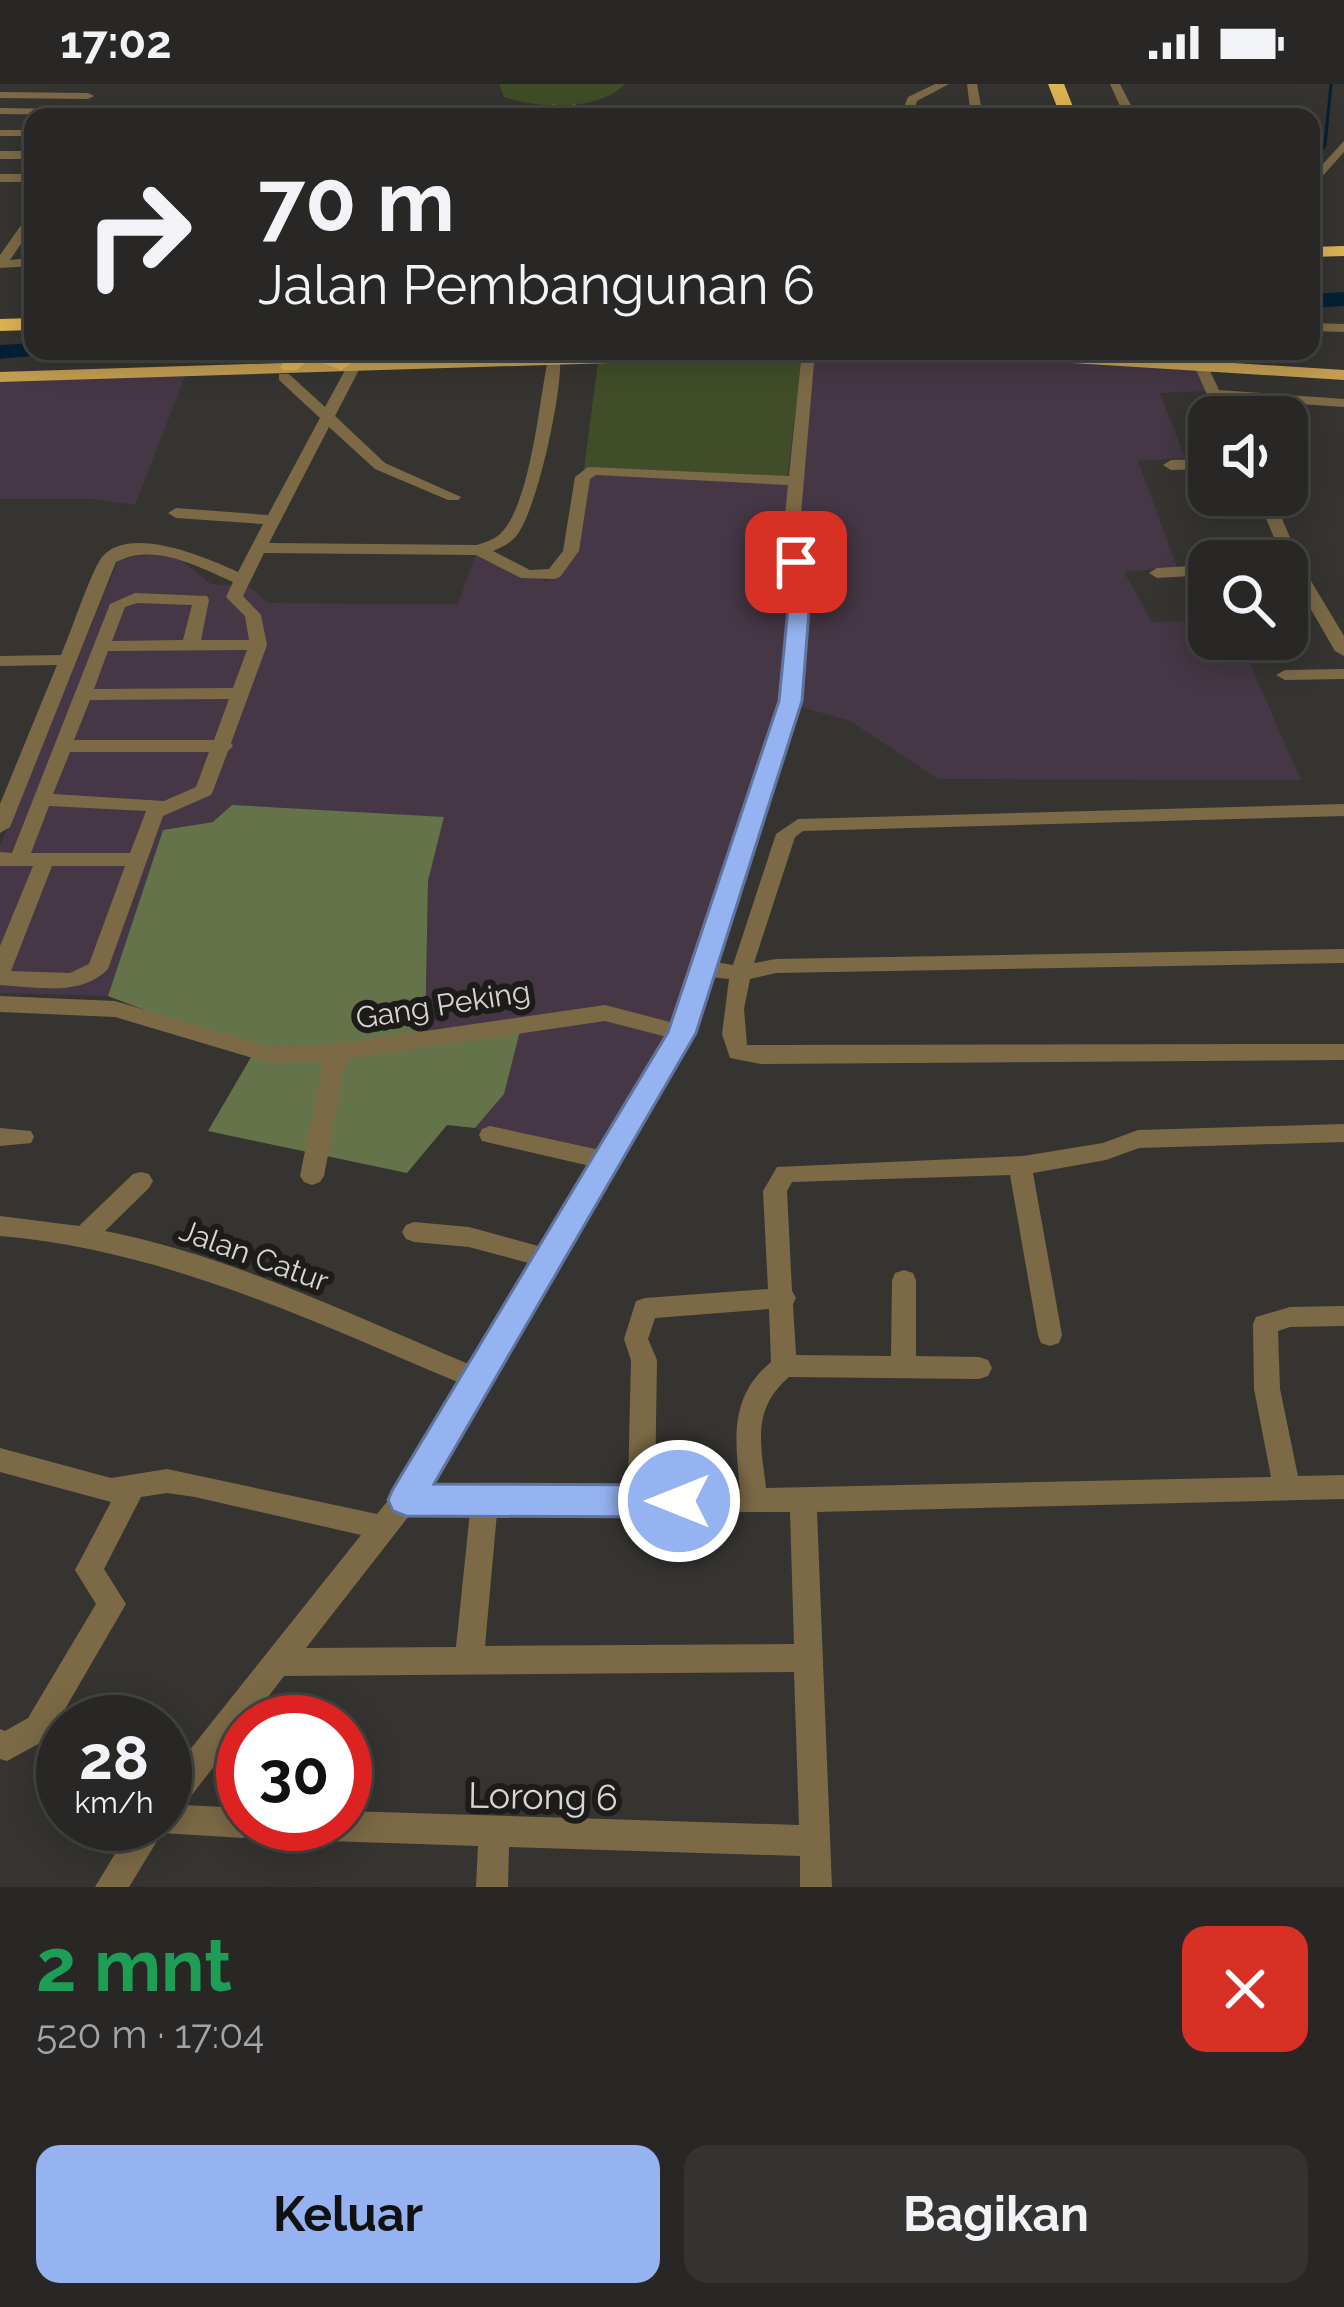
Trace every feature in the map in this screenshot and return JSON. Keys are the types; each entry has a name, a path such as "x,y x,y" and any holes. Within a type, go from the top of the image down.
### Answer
{"main road":[{"path":"0,377 318,361 436,360"},
{"path":"1160,360 1344,374"}],"street":[{"path":"909,108 912,99 944,84"},
{"path":"2,90 88,96"},
{"path":"1320,174 1344,144"},
{"path":"0,264 24,230"},
{"path":"262,548 479,550 510,535 526,489 555,360"},
{"path":"192,1763 406,1500 682,1033 791,701 800,598 792,526 808,360"},
{"path":"42,800 159,806 199,797 224,746 258,646 253,615 234,597 328,418 318,361"},
{"path":"318,361 328,418 380,466 453,497"},
{"path":"1200,364 1214,394 1344,403"},
{"path":"1171,465 1188,465"},
{"path":"479,550 527,575 554,574 571,551 583,476 592,470 795,481"},
{"path":"176,513 276,520"},
{"path":"0,827 109,560 118,552 170,552 242,580"},
{"path":"1157,573 1188,571"},
{"path":"1308,594 1344,651"},
{"path":"139,860 10,859 42,800 121,602 194,598 204,604 191,645"},
{"path":"101,646 258,646"},
{"path":"0,661 66,660"},
{"path":"1285,675 1344,674"},
{"path":"83,695 242,693"},
{"path":"63,746 224,746"},
{"path":"45,860 0,975 73,981 94,974 159,806"},
{"path":"1344,810 798,825 786,834 741,973 732,1032 733,1045 746,1055 1344,1052"},
{"path":"701,968 741,973 776,966 1344,956"},
{"path":"0,1004 115,1010 269,1055 335,1052"},
{"name":"Gang Peking","path":"312,1175 335,1052 605,1013 682,1033"},
{"path":"784,1366 776,1191 785,1174 1020,1164 1122,1148 1138,1139 1344,1133"},
{"path":"490,1135 609,1161"},
{"path":"1020,1164 1050,1335"},
{"path":"87,1233 141,1181"},
{"name":"Jalan Catur","path":"0,1226 87,1233 270,1295 478,1378"},
{"path":"414,1232 469,1238 551,1259"},
{"path":"904,1280 904,1365"},
{"path":"641,1501 644,1360 636,1339 645,1308 784,1298"},
{"path":"1287,1488 1267,1389 1265,1324 1290,1317 1344,1316"},
{"path":"754,1501 748,1407 756,1386 784,1366 979,1368"},
{"path":"0,1460 111,1490 167,1481 383,1528"},
{"path":"406,1500 754,1501 1344,1486"},
{"path":"69,1695 112,1604 110,1594 90,1579 89,1570 131,1490"},
{"path":"803,1499 816,1887"},
{"path":"469,1663 485,1502"},
{"path":"276,1662 809,1658"},
{"path":"0,1744 36,1737"},
{"name":"Lorong 6","path":"372,1829 815,1840"},
{"path":"492,1887 494,1835"},
{"path":"111,1887 134,1851"}],"shaded area":[{"path":"803,360 1050,360 1202,370 1213,391 1160,393 1185,458 1138,461 1177,567 1124,572 1152,622 1188,621 1188,660 1248,660 1301,780 938,779 850,721 783,702 708,944 607,1159 494,1137 475,1128 504,1094 425,1039 428,881 444,818 213,822 163,830 108,996 0,993 0,846 119,559 170,552 211,584 250,587 268,603 458,604 477,550 547,582 571,556 584,469 786,483"},
{"path":"187,371 135,505 91,499 0,499 0,381"}],"green space":[{"path":"499,84 624,85 599,100 550,105 504,97"},
{"path":"803,360 786,484 584,469 598,362"},
{"path":"232,805 444,817 428,881 425,1038 523,1019 504,1094 475,1128 447,1125 407,1173 208,1131 254,1052 108,996 163,830 213,822"}],"waterway":[{"path":"1320,151 1325,145 1331,84"},
{"path":"1320,300 1344,299"},
{"path":"0,352 24,351"}],"route":[{"path":"679,1501 406,1500 682,1033 791,701 800,598 796,562"}]}
